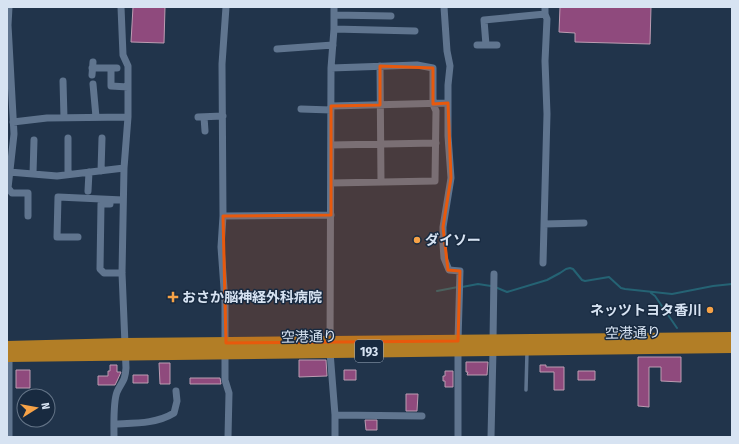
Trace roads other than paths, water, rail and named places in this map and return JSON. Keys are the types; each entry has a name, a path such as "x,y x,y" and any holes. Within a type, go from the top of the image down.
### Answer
{"highway":[{"name":"空港通り","path":"8,353 125,349 493,345 732,338"},
{"name":"空港通り","path":"493,345 528,349 732,347"}],"street":[{"path":"9,7 8,25 13,122 8,188 12,193 28,193 28,216"},
{"path":"114,437 116,393 125,377 122,273 124,168 128,117 128,66 123,55 121,7"},
{"path":"226,7 222,64 222,247 226,380 229,393 228,437"},
{"path":"334,7 331,68 330,347 335,415 335,437"},
{"path":"444,7 447,51 450,66 448,85 448,136 451,178 443,227 443,244 449,270 460,271 458,437"},
{"path":"486,45 484,20 545,11 547,19 545,62 547,114 544,263"},
{"path":"334,15 391,16"},
{"path":"334,29 415,31"},
{"path":"277,49 333,45"},
{"path":"477,45 497,45"},
{"path":"331,68 417,65 433,68 433,104 436,111 435,181 331,183"},
{"path":"380,66 381,182"},
{"path":"92,68 114,68 111,86 128,87"},
{"path":"63,81 64,118"},
{"path":"93,84 96,117"},
{"path":"301,109 448,103"},
{"path":"205,131 201,117 223,116"},
{"path":"13,122 64,118 128,117"},
{"path":"68,138 68,174"},
{"path":"101,171 102,138"},
{"path":"33,174 34,140"},
{"path":"331,144 436,142"},
{"path":"9,172 57,176 124,168"},
{"path":"88,191 89,172"},
{"path":"78,237 57,237 58,197 123,202"},
{"path":"122,273 104,273 100,268 101,204 123,202"},
{"path":"223,216 331,215"},
{"path":"544,224 584,223"},
{"path":"491,437 494,274"},
{"path":"8,353 9,437"},
{"path":"114,424 154,422 167,417 174,413 177,401 176,391"},
{"path":"335,415 422,416"}],"lane":[{"path":"526,390 528,349"}],"waterway":[{"path":"495,287 507,292 547,280 570,268 573,269 582,280 585,281 609,277 621,288 672,294 732,284"},
{"path":"462,287 478,284 491,286"},
{"path":"437,291 458,287"},
{"path":"651,293 655,296 677,328"}],"place":[{"name":"ダイソー","path":"417,240"},
{"name":"おさか脳神経外科病院","path":"173,297"},
{"name":"ネッツトヨタ香川","path":"710,310"}]}
